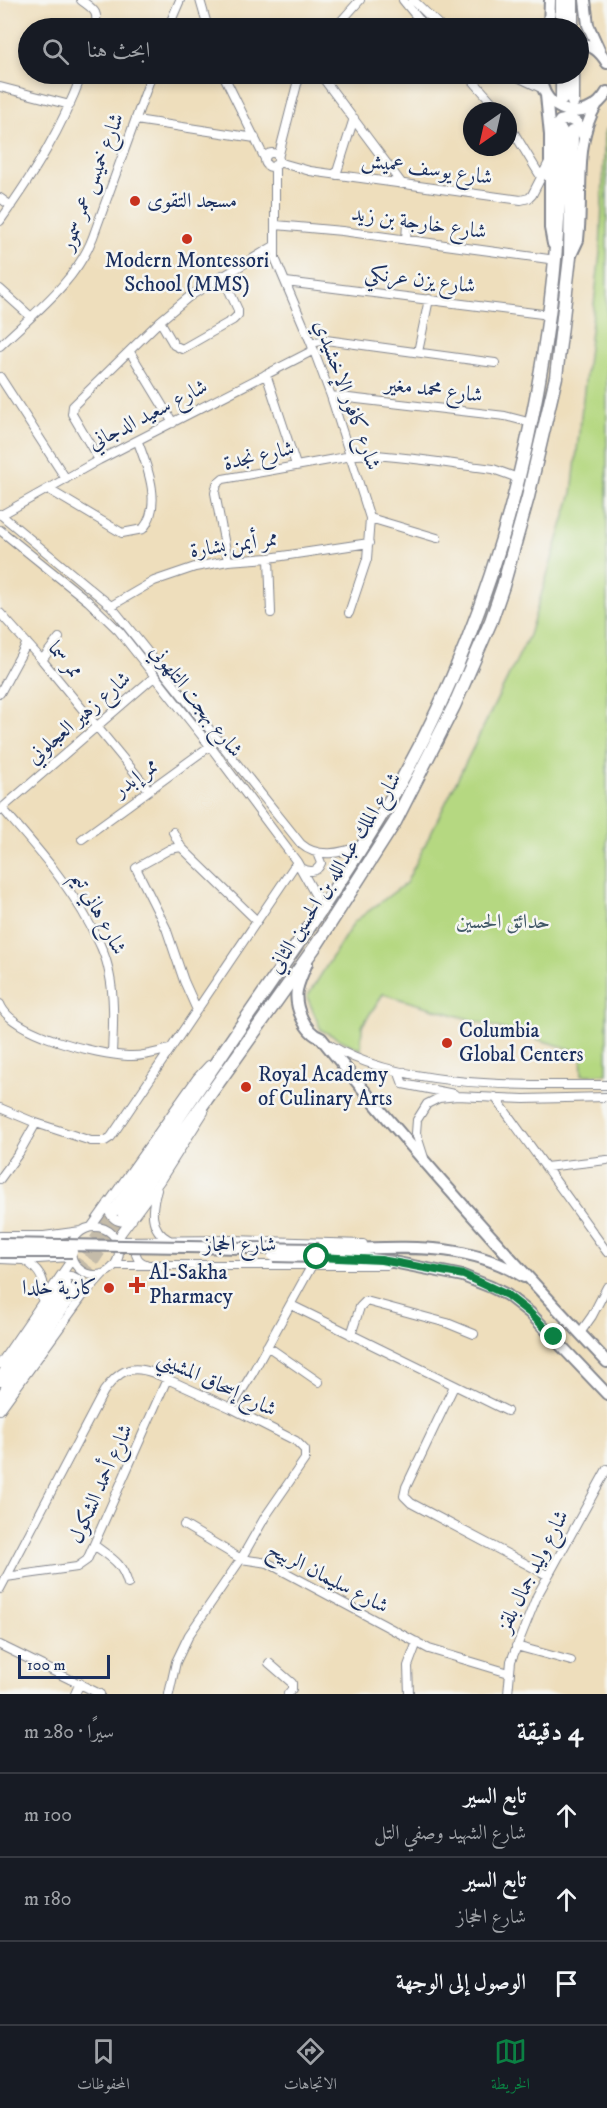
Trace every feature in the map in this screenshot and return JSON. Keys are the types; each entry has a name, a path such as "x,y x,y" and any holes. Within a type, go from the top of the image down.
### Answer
{"highway":[{"path":"562,0 564,18"},
{"path":"566,18 572,0"},
{"path":"564,84 568,100 571,84"},
{"name":"شارع الملك عبدالله بن الحسين الثاني","path":"120,1212 225,1049 312,926 362,846 398,786 448,687 485,588 532,423 550,315 567,134"},
{"name":"شارع الملك عبدالله بن الحسين الثاني","path":"120,1212 317,944 409,797 464,685 495,609 525,508 550,407 560,351 570,257 567,134"},
{"path":"0,1380 69,1288"},
{"path":"0,1399 69,1288"}],"main road":[{"path":"550,0 561,18"},
{"path":"585,0 586,18"},
{"path":"576,18 585,14"},
{"path":"589,28 605,58"},
{"path":"589,46 605,58"},
{"path":"543,84 545,92 567,134 585,219 570,257"},
{"path":"545,92 560,108 573,111 586,110 603,99"},
{"path":"556,257 550,228 550,160 567,134 589,118 603,99"},
{"name":"شارع الحجاز","path":"317,944 302,974 297,996 306,1026 313,1036 321,1038 424,1160 532,1282 607,1362"},
{"path":"0,1244 370,1259 464,1275 507,1295 530,1313 607,1394"},
{"name":"شارع الحجاز","path":"385,1249 423,1248 458,1251 501,1264 532,1282"},
{"path":"0,1252 316,1257 385,1249"}],"street":[{"path":"81,0 96,13 97,18"},
{"path":"170,18 174,0"},
{"path":"172,18 180,0"},
{"path":"200,0 205,18"},
{"path":"344,18 360,0"},
{"path":"403,0 419,18"},
{"path":"413,0 432,18"},
{"path":"0,221 48,150 78,84"},
{"name":"شارع خميس عمر سمور","path":"0,346 73,273 88,249 149,84"},
{"path":"228,84 255,138 272,160"},
{"path":"272,160 284,130 297,84"},
{"path":"328,84 402,184"},
{"path":"476,84 492,102"},
{"path":"530,84 545,92"},
{"path":"0,98 2,88 70,105"},
{"path":"336,175 354,118"},
{"path":"136,120 255,138"},
{"path":"517,138 541,177"},
{"name":"شارع يوسف عميش","path":"272,160 310,171 521,200 532,195 550,160"},
{"name":"شارع كافور الإخشيدي","path":"272,160 276,225 275,258 313,346 370,518 368,559 350,613"},
{"path":"0,198 11,206"},
{"path":"406,240 407,224"},
{"name":"شارع خارجة بن زيد","path":"276,225 556,257"},
{"path":"99,460 71,410 78,401 160,321 190,296 274,246"},
{"path":"160,321 174,345 182,349 233,320 238,315 238,310 222,275"},
{"name":"شارع يزن عرنكي","path":"286,282 550,315"},
{"path":"0,289 30,316"},
{"path":"418,352 429,299"},
{"path":"313,346 326,340 495,363"},
{"name":"شارع سعيد الدجاني","path":"1,515 99,460 138,442 266,374 313,346"},
{"path":"130,352 173,423"},
{"path":"266,374 296,465"},
{"path":"0,377 66,479"},
{"name":"شارع محمد مغير","path":"331,396 505,416 532,423"},
{"path":"48,489 122,533 143,529 150,517 151,489 148,469 138,442"},
{"name":"شارع نجدة","path":"228,561 215,493 217,484 224,479 346,457 350,454 486,468 518,478"},
{"name":"شارع بهجت التلهوني","path":"1,515 111,606 301,844 317,853"},
{"path":"370,518 437,538"},
{"name":"شارع بهجت التلهوني","path":"0,530 104,615 210,746 302,869 316,896 312,926"},
{"name":"ممر أيمن بشارة","path":"111,606 140,588 168,575 195,567 369,543"},
{"path":"269,558 271,614"},
{"name":"ممر سما","path":"0,614 42,660 149,790"},
{"path":"42,660 59,638"},
{"path":"1,689 27,643"},
{"name":"شارع زهير العجلوني","path":"1,809 154,677"},
{"name":"ممر إبدر","path":"82,839 210,746"},
{"name":"شارع هاني تيم","path":"1,809 63,879 76,898 105,957 112,996 112,1054"},
{"path":"173,832 181,847 257,921"},
{"path":"302,869 311,872 317,869 321,863 317,853 342,852 362,846"},
{"path":"181,847 170,849 136,867 166,928 184,981 197,1010"},
{"path":"0,1108 36,1123 91,1141 100,1142 111,1137 297,862"},
{"path":"0,1005 12,1020 78,1048 112,1054 143,1055 170,1049"},
{"path":"321,1038 340,1051 360,1060 381,1068 404,1072 525,1085 607,1085"},
{"path":"170,1240 158,1231 152,1217 153,1202 160,1181 223,1084 236,1056"},
{"path":"404,1072 399,1079 403,1084 443,1091 457,1096"},
{"path":"524,1099 525,1085"},
{"path":"424,1160 416,1133 419,1114 433,1100 457,1096 524,1099 607,1097"},
{"path":"495,1097 607,1252"},
{"path":"0,1179 19,1153 36,1123"},
{"path":"546,1167 607,1160"},
{"path":"0,1236 31,1237 81,1231 120,1212 160,1181"},
{"path":"38,1309 69,1288 103,1274 115,1265 119,1254 117,1240 120,1212"},
{"path":"92,1226 106,1229 117,1240"},
{"path":"0,1410 69,1288 72,1242 81,1231"},
{"path":"31,1237 47,1247 43,1255 34,1259"},
{"name":"شارع الحجاز","path":"117,1240 350,1243 385,1249"},
{"path":"142,1240 136,1247 137,1257 143,1263 150,1265"},
{"path":"231,1408 316,1257"},
{"name":"شارع الحجاز","path":"115,1265 316,1257"},
{"path":"0,1259 72,1258"},
{"path":"72,1258 78,1268 86,1273 103,1274"},
{"path":"0,1364 38,1309 44,1291 43,1279 36,1269 22,1260"},
{"path":"580,1333 607,1287"},
{"path":"351,1335 360,1307 366,1300 447,1323 474,1334"},
{"path":"291,1305 507,1411"},
{"path":"267,1346 319,1382"},
{"name":"شارع إسحاق المشيني","path":"0,1589 111,1382 122,1372 135,1368 141,1368 231,1408 296,1441 305,1450 305,1459 241,1559"},
{"name":"شارع أحمد الشكول","path":"6,1577 77,1567 87,1560 167,1379"},
{"path":"454,1386 406,1487 404,1496 411,1503 547,1575"},
{"name":"شارع وليد جمال بلقز","path":"508,1694 508,1673 516,1646 547,1575 607,1469"},
{"path":"184,1525 241,1559"},
{"path":"94,1545 120,1564 128,1584"},
{"name":"شارع سليمان الربيح","path":"169,1694 177,1662 189,1635 241,1559 268,1563 441,1653 508,1673"},
{"path":"409,1694 408,1666 417,1642"},
{"path":"0,1645 100,1694"},
{"path":"516,1646 571,1661"},
{"path":"269,1663 292,1683 292,1689 288,1694"},
{"path":"75,1694 81,1683"}],"green space":[{"name":"حدائق الحسين","path":"607,129 607,1074 582,1075 581,1052 383,994 362,1026 361,1050 321,1030 307,997 354,922 406,883 529,635 572,493 600,253 605,130"}],"tunnel":[{"path":"65,1285 116,1209"},
{"path":"73,1291 124,1215"}],"place":[{"name":"مسجد التقوى","path":"135,201"},
{"name":"Modern Montessori School (MMS)","path":"187,239"},
{"name":"Columbia Global Centers","path":"447,1043"},
{"name":"Royal Academy of Culinary Arts","path":"246,1087"},
{"name":"Al-Sakha Pharmacy","path":"137,1285"},
{"name":"كازية خلدا","path":"109,1288"}],"route":[{"path":"317,1257 357,1257 464,1275 507,1295 530,1313 554,1337"}]}
